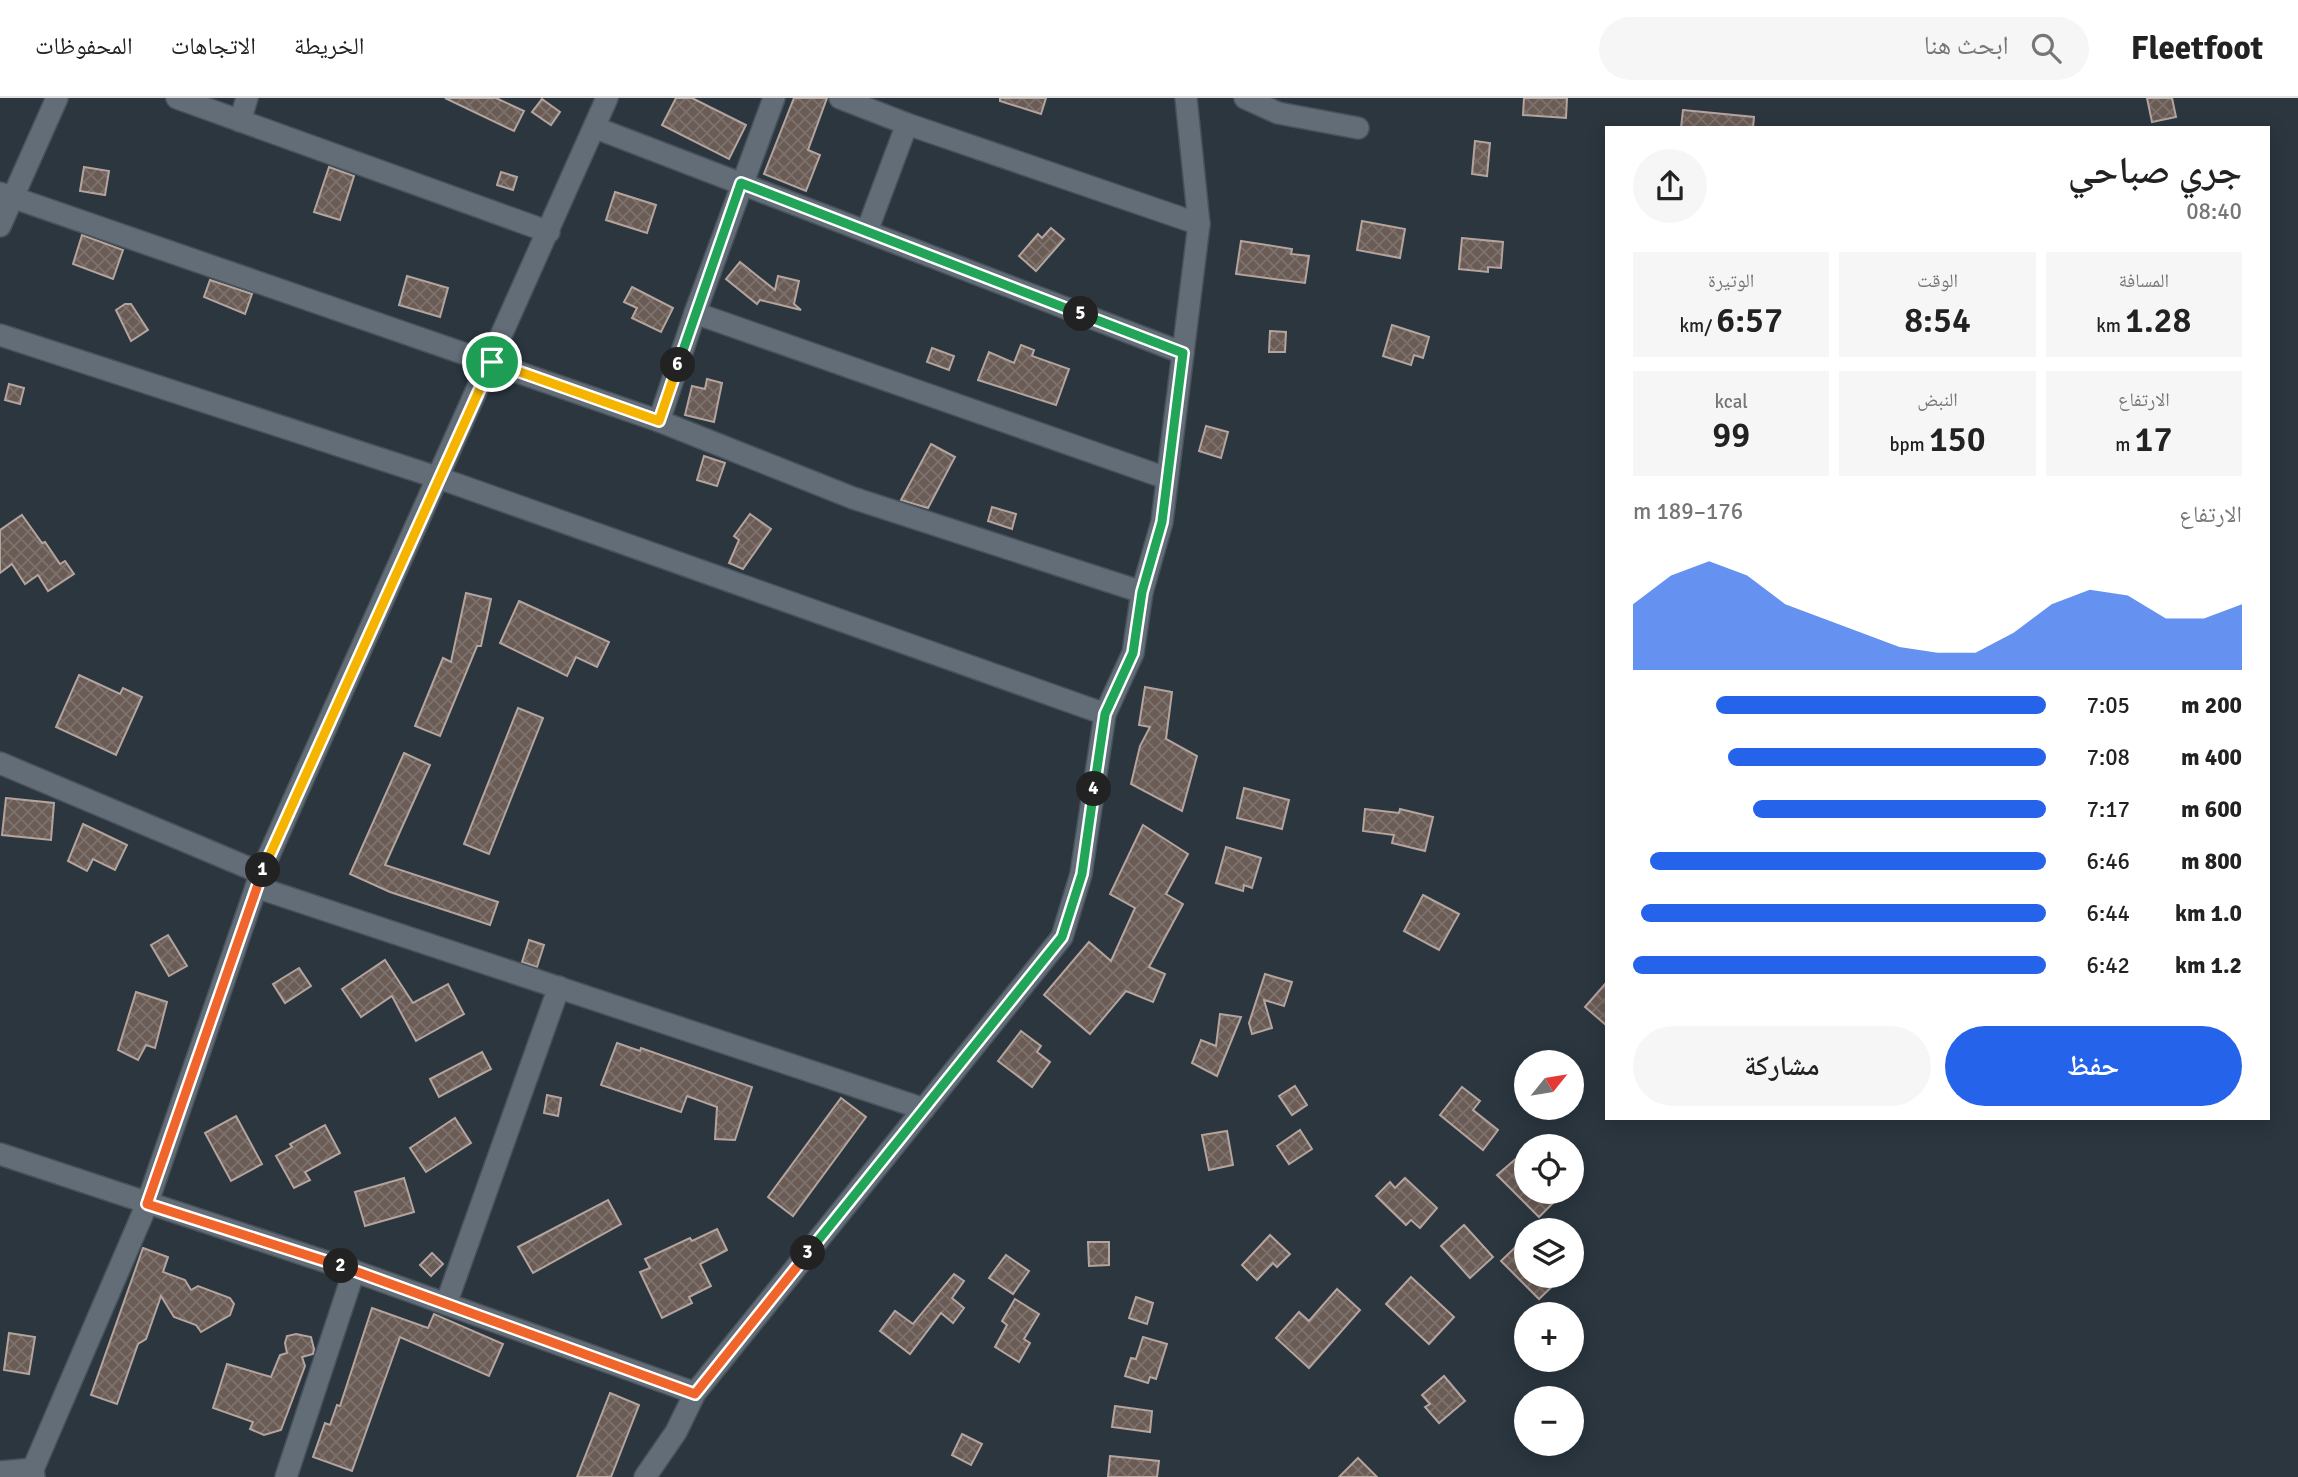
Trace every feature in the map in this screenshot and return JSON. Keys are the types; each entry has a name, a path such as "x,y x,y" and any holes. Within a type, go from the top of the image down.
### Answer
{"street":[{"path":"0,226 7,195 57,98"},
{"path":"177,98 549,232"},
{"path":"240,121 247,98"},
{"path":"0,1472 33,1473 147,1204 259,880 492,362 607,98"},
{"path":"659,421 741,183 774,98"},
{"path":"840,98 907,124 1199,224"},
{"path":"645,1477 676,1432 695,1394 1062,937 1082,874 1105,714 1133,653 1142,592 1162,522 1199,224 1186,98"},
{"path":"1245,98 1278,113 1358,128"},
{"path":"867,231 907,124"},
{"path":"596,128 1183,353"},
{"path":"7,195 176,256 659,421 853,498 1142,592"},
{"path":"695,313 1166,478"},
{"path":"0,335 439,478 1105,714"},
{"path":"0,764 259,880 559,987 924,1109"},
{"path":"446,1304 559,987"},
{"path":"0,1154 354,1271 695,1394"},
{"path":"286,1477 354,1271"}],"building":[{"path":"445,98 496,98 524,111 514,131"},
{"path":"676,98 692,98 746,125 729,159 662,125"},
{"path":"794,98 827,98 808,150 820,155 806,191 764,174"},
{"path":"1000,98 1046,98 1041,114 1000,101"},
{"path":"1524,98 1567,98 1566,118 1523,115"},
{"path":"2147,98 2172,98 2176,117 2152,122"},
{"path":"542,99 560,112 551,125 532,112"},
{"path":"1683,110 1754,117 1753,126 1681,126"},
{"path":"1475,141 1490,143 1487,176 1472,174"},
{"path":"84,167 109,171 105,195 80,191"},
{"path":"329,167 354,176 340,220 314,212"},
{"path":"501,172 517,177 513,190 497,185"},
{"path":"615,192 656,205 647,233 606,220"},
{"path":"1362,221 1405,229 1400,258 1357,250"},
{"path":"1051,228 1064,239 1036,271 1019,256 1038,234 1042,238"},
{"path":"82,235 123,250 113,279 73,264"},
{"path":"1462,238 1503,242 1501,268 1488,267 1488,272 1459,269"},
{"path":"1241,241 1292,249 1291,254 1309,256 1305,283 1236,274"},
{"path":"740,262 775,290 778,276 799,281 794,304 801,310 760,300 757,304 726,279"},
{"path":"407,276 448,288 440,317 399,305"},
{"path":"210,280 252,294 245,314 204,297"},
{"path":"632,287 673,308 661,332 632,318 637,308 624,302"},
{"path":"125,304 131,304 148,330 131,341 116,310"},
{"path":"1392,325 1429,337 1423,358 1414,355 1411,365 1383,356"},
{"path":"1270,331 1286,332 1285,352 1269,352"},
{"path":"1021,345 1034,350 1032,356 1069,369 1056,405 978,380 989,352 1014,363"},
{"path":"932,348 954,356 949,370 927,362"},
{"path":"707,379 722,383 714,422 685,415 692,386 705,389"},
{"path":"9,384 24,388 20,404 5,400"},
{"path":"1206,426 1228,432 1221,458 1199,451"},
{"path":"931,444 955,457 928,508 901,500"},
{"path":"704,456 725,463 717,486 697,480"},
{"path":"992,507 1016,514 1012,529 988,521"},
{"path":"750,514 771,529 743,569 729,563 739,540 734,536"},
{"path":"22,515 60,564 65,561 74,574 48,591 38,575 25,584 12,564 0,573 0,530"},
{"path":"466,593 491,599 481,646 477,646 440,736 415,726 443,658 451,662"},
{"path":"519,601 609,642 597,667 576,657 567,676 500,643"},
{"path":"79,675 120,694 123,688 142,697 116,755 56,727"},
{"path":"1145,687 1172,692 1166,739 1197,756 1182,811 1131,784 1140,746 1150,727 1139,725"},
{"path":"518,708 543,718 489,854 464,844"},
{"path":"404,753 430,765 385,865 498,902 490,925 390,892 350,874"},
{"path":"1244,788 1289,800 1282,829 1237,818"},
{"path":"6,798 54,803 51,840 2,835"},
{"path":"1365,809 1399,813 1400,809 1433,817 1425,851 1392,843 1394,835 1363,831"},
{"path":"83,824 127,845 115,870 93,859 87,871 68,861"},
{"path":"1143,825 1188,854 1166,894 1183,904 1149,967 1165,974 1153,1002 1126,991 1090,1034 1044,995 1089,942 1111,961 1135,908 1110,894"},
{"path":"1226,847 1261,858 1252,888 1244,885 1243,891 1216,883"},
{"path":"1423,895 1459,914 1439,950 1404,931"},
{"path":"168,935 187,966 169,976 151,945"},
{"path":"529,940 544,945 537,967 522,962"},
{"path":"385,960 413,1003 448,984 464,1014 416,1041 392,996 361,1017 342,989"},
{"path":"299,968 311,986 285,1003 273,984"},
{"path":"1265,974 1292,982 1284,1006 1264,1000 1272,1028 1252,1034 1249,1023"},
{"path":"1605,984 1605,1024 1585,1007"},
{"path":"136,992 167,1002 155,1048 146,1045 138,1060 118,1050"},
{"path":"1220,1014 1241,1017 1217,1076 1192,1063 1201,1040 1216,1046"},
{"path":"1021,1031 1041,1046 1037,1052 1050,1062 1032,1087 998,1061"},
{"path":"617,1043 640,1051 641,1048 752,1087 735,1140 715,1139 717,1107 687,1096 681,1112 601,1085"},
{"path":"482,1052 491,1069 439,1097 430,1079"},
{"path":"1295,1086 1307,1105 1292,1115 1279,1096"},
{"path":"1462,1087 1480,1101 1473,1110 1498,1130 1483,1150 1440,1115"},
{"path":"547,1095 561,1098 558,1116 544,1113"},
{"path":"841,1098 866,1117 793,1216 768,1197"},
{"path":"236,1116 262,1164 231,1181 205,1133"},
{"path":"455,1118 471,1143 426,1172 410,1148"},
{"path":"325,1125 340,1153 305,1172 310,1180 294,1188 276,1156 292,1147 290,1144"},
{"path":"1300,1130 1312,1149 1289,1164 1277,1146"},
{"path":"1227,1131 1233,1165 1209,1170 1202,1135"},
{"path":"1514,1160 1514,1192 1497,1175"},
{"path":"404,1178 414,1212 365,1226 355,1192"},
{"path":"1405,1178 1437,1208 1420,1228 1411,1220 1406,1225 1376,1196 1390,1182 1395,1188"},
{"path":"608,1200 621,1224 533,1273 518,1247"},
{"path":"1526,1204 1552,1204 1539,1217"},
{"path":"1464,1225 1493,1257 1470,1278 1441,1246"},
{"path":"717,1229 727,1250 700,1264 711,1286 689,1297 692,1303 662,1318 640,1272 650,1268 645,1259"},
{"path":"1270,1235 1290,1254 1277,1267 1273,1263 1257,1280 1242,1265"},
{"path":"1088,1242 1109,1242 1109,1265 1089,1266"},
{"path":"143,1248 168,1257 163,1272 185,1280 191,1290 198,1286 230,1298 234,1304 230,1315 201,1332 196,1325 174,1317 161,1296 146,1339 138,1344 117,1404 91,1395"},
{"path":"1514,1249 1514,1274 1501,1261"},
{"path":"432,1253 443,1264 431,1276 420,1265"},
{"path":"1006,1255 1029,1271 1013,1294 989,1278"},
{"path":"954,1274 964,1281 952,1298 964,1308 953,1323 941,1313 910,1354 880,1331 895,1311 913,1324"},
{"path":"1411,1277 1454,1317 1429,1344 1386,1304"},
{"path":"1528,1288 1550,1288 1539,1299"},
{"path":"1337,1289 1360,1310 1309,1368 1276,1338 1299,1312 1309,1321"},
{"path":"1136,1297 1153,1303 1147,1324 1129,1318"},
{"path":"1015,1299 1039,1314 1024,1339 1030,1343 1019,1362 995,1347 1007,1325 1002,1321"},
{"path":"372,1308 428,1328 434,1314 503,1344 489,1376 400,1337 352,1471 313,1457 325,1423 330,1425 337,1405 340,1406"},
{"path":"9,1333 35,1337 29,1374 4,1370"},
{"path":"296,1334 311,1337 314,1349 313,1354 302,1357 305,1366 281,1430 264,1435 250,1429 253,1422 213,1408 227,1364 271,1377 280,1355 287,1353 287,1336"},
{"path":"1143,1337 1167,1344 1156,1379 1150,1377 1148,1383 1125,1376 1131,1358 1136,1359"},
{"path":"1444,1376 1465,1401 1439,1423 1425,1407 1430,1404 1422,1395"},
{"path":"610,1393 639,1405 611,1477 577,1477"},
{"path":"1115,1406 1152,1411 1150,1432 1112,1427"},
{"path":"962,1434 982,1444 971,1465 952,1455"},
{"path":"1110,1456 1159,1461 1157,1477 1108,1477"},
{"path":"1358,1458 1377,1477 1339,1477"}],"route":[{"path":"741,183 1183,353 1162,522 1142,592 1133,653 1105,714 1082,874 1062,937 695,1394 354,1271 147,1204 261,873 492,362 659,421 741,183"}]}
